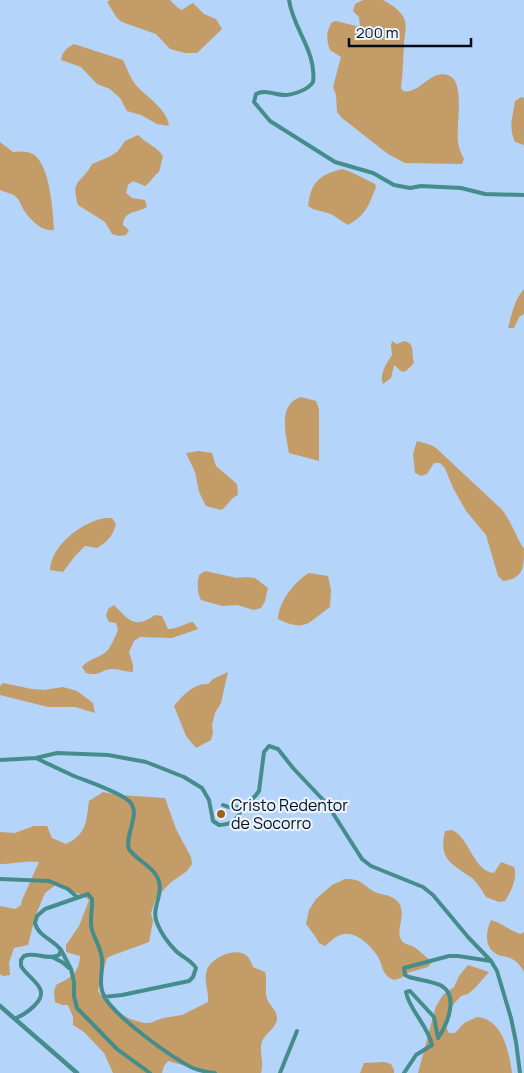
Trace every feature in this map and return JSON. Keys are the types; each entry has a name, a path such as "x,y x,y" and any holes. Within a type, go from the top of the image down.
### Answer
{"street":[{"path":"290,0 296,22 309,48 313,82 308,88 284,95 263,92 256,94 254,102 270,121 335,162 373,173 402,188 421,186 461,188 485,194 524,196"},
{"path":"223,805 234,808 241,807 259,791 264,752 269,746 275,746 334,812 362,859 371,866 423,887 491,961 497,970 511,1018 520,1073"},
{"path":"0,760 36,758 58,753 108,755 146,762 184,777 202,788 209,800 214,821 219,825 225,825 237,820 241,807"},
{"path":"36,758 107,789 129,802 132,807 133,817 128,847 131,852 151,867 160,883 161,890 155,918 157,924 167,941 196,968 193,977 188,981 104,997"},
{"path":"0,879 49,881 68,888 77,897"},
{"path":"150,1073 117,1049 77,1008 71,969 56,943 39,932 35,927 35,920 39,913 45,909 88,894 92,899 92,930 102,958 100,982 104,997 133,1026 164,1050 193,1068 215,1073"},
{"path":"52,958 58,955 61,950"},
{"path":"16,1018 25,1014 38,1001 41,992 37,984 21,966 21,960 24,956 32,954 52,958 62,962 71,969"},
{"path":"404,1073 416,1055 432,1045 438,1038 450,1011 451,1003 450,997 441,985 410,977 405,974 404,968 449,956 491,961"},
{"path":"432,1045 428,1032 406,994 408,991 434,1017 438,1038"},
{"path":"0,1006 77,1073"},
{"path":"23,1025 25,1014"},
{"path":"280,1073 297,1031"}],"shaded area":[{"path":"110,0 170,0 182,10 193,3 204,14 216,19 222,29 197,53 185,53 170,49 156,34 122,22 117,18 107,2"},
{"path":"363,0 383,0 402,14 404,18 406,27 401,88 403,91 415,89 437,75 443,74 455,80 459,96 458,140 464,159 462,164 405,163 388,154 337,112 336,95 333,87 341,57 330,50 327,39 328,32 332,22 336,21 360,27 359,17 353,11 355,4"},
{"path":"74,44 123,60 135,84 160,108 169,126 157,124 141,115 127,111 120,98 110,89 97,84 81,67 61,60 65,50"},
{"path":"521,97 524,98 524,145 515,142 511,126 515,101"},
{"path":"138,135 163,156 159,172 145,186 133,181 128,185 126,193 132,198 145,200 147,207 128,214 123,225 129,230 126,235 119,236 112,234 105,222 78,205 75,190 76,185 92,164 111,156 118,151 125,141"},
{"path":"0,142 13,152 29,152 39,159 50,189 54,230 40,227 32,221 15,196 0,190"},
{"path":"342,169 375,184 376,187 366,209 348,225 331,214 308,206 314,185 327,174"},
{"path":"524,289 524,314 519,317 514,328 508,328 516,302"},
{"path":"392,341 397,344 404,341 408,342 412,346 414,363 406,371 402,372 394,365 391,378 383,384 385,365 392,355"},
{"path":"301,397 316,401 319,409 319,461 289,453 285,429 286,413 293,401"},
{"path":"417,441 436,448 505,513 524,549 523,566 515,578 503,581 498,576 486,535 466,511 453,488 445,468 440,463 434,463 427,474 421,476 415,473 413,454"},
{"path":"199,451 212,453 216,466 237,484 238,495 221,510 206,506 199,492 195,472 186,453"},
{"path":"106,518 112,518 116,524 107,541 97,548 85,546 63,572 50,570 56,552 62,543 78,529"},
{"path":"205,571 237,578 255,578 268,588 261,608 254,610 237,605 222,606 201,600 198,591 198,578"},
{"path":"309,573 328,576 331,590 330,607 307,624 295,625 278,619 281,605 288,593 298,581"},
{"path":"114,605 132,621 142,622 155,615 162,616 168,629 193,622 198,629 172,638 140,637 134,641 129,652 133,672 109,669 95,674 86,673 82,667 87,662 106,652 118,630 116,623 109,622 106,616 108,609"},
{"path":"228,672 221,703 215,713 212,725 213,733 211,740 196,748 186,736 174,706 193,688 208,684 213,679"},
{"path":"3,683 32,689 44,690 63,687 77,691 93,703 95,713 75,707 48,707 0,695 0,686"},
{"path":"103,792 165,798 176,829 191,857 192,864 187,871 170,883 156,898 151,913 153,921 149,942 107,958 98,991 119,1013 130,1019 150,1023 163,1018 182,1015 208,1002 206,974 209,966 217,959 234,952 246,955 253,967 265,972 267,999 277,1016 276,1023 262,1042 261,1073 211,1073 168,1061 162,1073 113,1073 104,1053 84,1032 73,1025 73,1017 68,1005 55,1002 54,992 56,985 73,975 78,967 80,956 66,952 66,945 79,926 89,900 58,883 45,893 35,917 28,945 14,948 9,963 10,975 3,976 0,974 0,906 15,909 21,905 39,862 29,861 0,864 0,832 15,833 34,826 47,826 52,838 66,844 82,832 89,801"},
{"path":"452,830 463,840 481,867 487,871 494,873 501,862 514,867 512,889 505,901 499,902 486,897 474,880 453,865 445,855 443,841 445,831"},
{"path":"345,879 358,881 373,891 395,899 399,904 402,916 400,938 404,943 414,947 432,962 428,967 407,973 401,978 394,980 386,975 373,950 355,935 344,934 338,936 325,946 319,943 306,924 309,910 316,899 332,885"},
{"path":"491,920 517,933 521,934 524,932 524,972 515,961 498,955 491,950 487,933"},
{"path":"468,965 489,972 475,988 468,994 461,996 451,1007 446,1027 449,1033 455,1033 464,1023 477,1017 486,1019 499,1030 503,1038 512,1073 418,1073 436,1006 443,995 454,987 459,976"},
{"path":"384,1062 391,1064 394,1073 360,1073 364,1063"}],"place":[{"name":"Cristo Redentor de Socorro","path":"221,814"}]}
